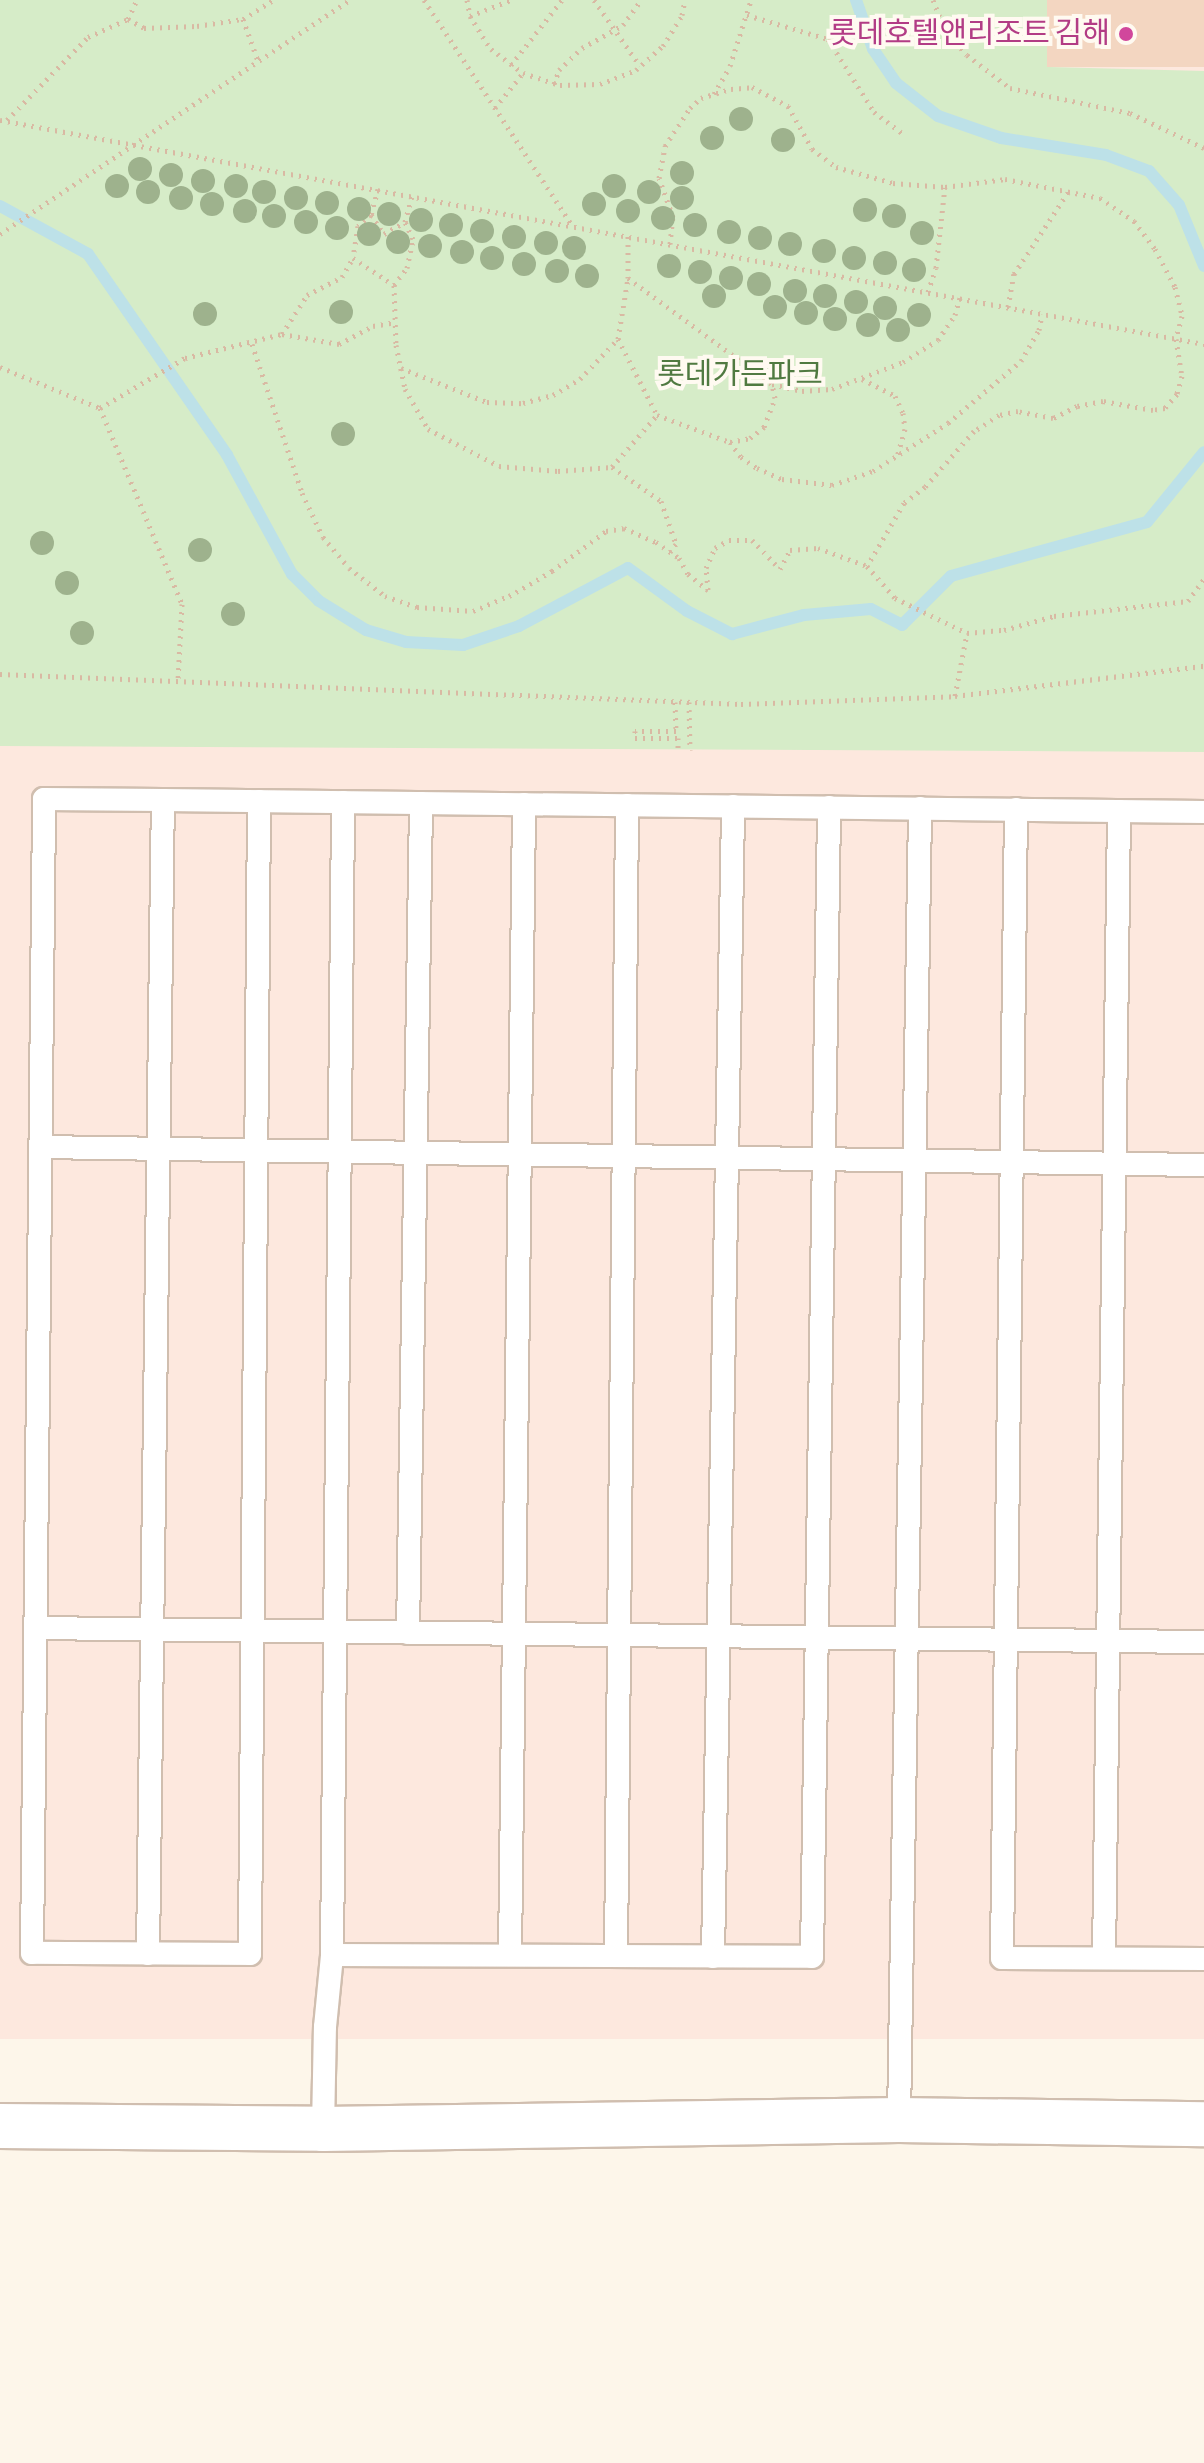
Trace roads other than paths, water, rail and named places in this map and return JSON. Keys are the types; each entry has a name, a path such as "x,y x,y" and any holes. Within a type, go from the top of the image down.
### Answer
{"street":[{"path":"0,2126 323,2129 899,2120 1204,2124"}],"lane":[{"path":"259,801 250,1954 32,1953 44,799 163,800 259,801 421,803 1016,809 1204,812"},
{"path":"148,1954 163,800"},
{"path":"323,2129 332,1955 343,802"},
{"path":"408,1633 421,803"},
{"path":"510,1955 524,804"},
{"path":"616,1956 627,805"},
{"path":"713,1957 733,806"},
{"path":"332,1955 812,1957 829,807"},
{"path":"899,2120 920,808"},
{"path":"1016,809 1002,1958 1204,1959"},
{"path":"1104,1958 1119,811"},
{"path":"40,1147 1204,1165"},
{"path":"35,1628 1204,1642"}],"waterway":[{"path":"856,0 873,49 896,83 938,116 1001,138 1106,155 1149,171 1179,205 1204,266"},
{"path":"0,206 88,254 227,455 292,574 319,601 366,630 406,642 463,645 519,626 628,568 687,611 732,634 804,615 871,609 902,625 951,576 1147,522 1204,452"}],"place":[{"name":"롯데호텔앤리조트 김해","path":"1126,34"}],"park label":[{"name":"롯데가든파크","path":"740,375"}]}
